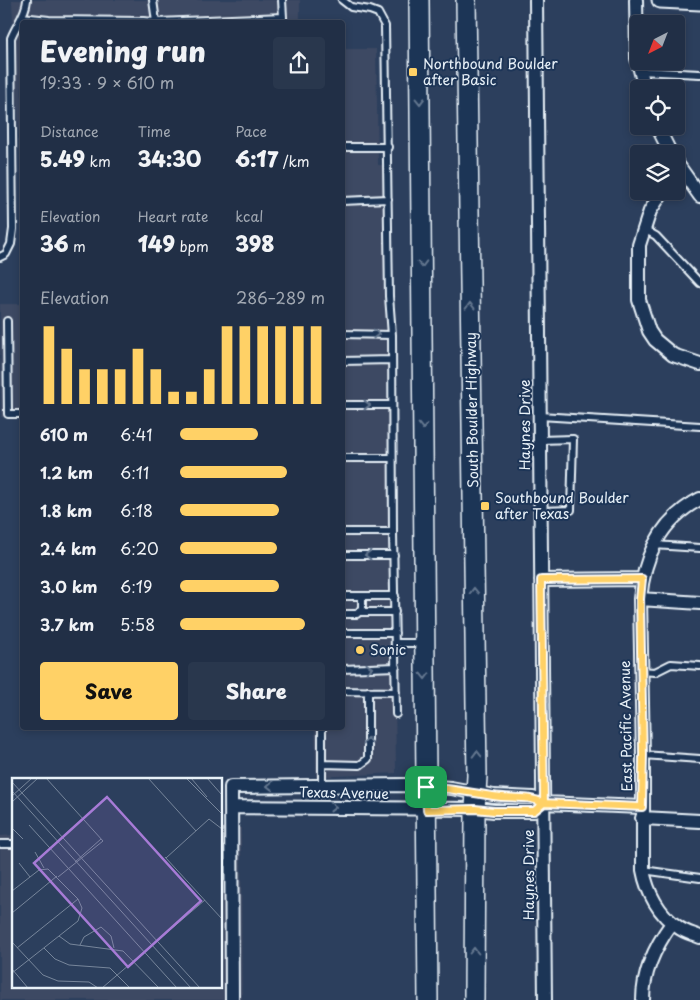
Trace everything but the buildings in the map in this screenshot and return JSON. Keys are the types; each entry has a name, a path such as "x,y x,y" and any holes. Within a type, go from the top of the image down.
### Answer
{"main road":[{"path":"419,0 428,1000"},
{"name":"South Boulder Highway","path":"466,0 475,801 474,1000"}],"street":[{"name":"Haynes Drive","path":"536,0 546,1000"},
{"path":"636,0 637,58 642,80"},
{"path":"660,0 700,2"},
{"path":"685,178 700,196"},
{"path":"657,200 650,210 639,246 639,300 649,331 655,340 673,355 700,364"},
{"name":"East Pacific Avenue","path":"700,500 686,507 659,534 648,556 642,579 640,599 643,870 645,881 656,905 679,928 700,937"},
{"path":"541,580 642,579"},
{"path":"640,599 700,603"},
{"name":"Texas Avenue","path":"475,801 427,810 232,807 232,786 322,784 406,785 451,788 494,811 534,811 544,803 642,812 700,821"},
{"path":"232,807 226,853 232,1000"},
{"path":"643,1000 649,967 658,942 672,922"}],"lane":[{"path":"20,20 27,0"},
{"path":"153,0 156,20"},
{"path":"282,0 283,20"},
{"path":"342,0 351,7 378,13 385,26 392,334 396,714"},
{"path":"22,17 49,20"},
{"path":"0,256 6,254 11,244 13,229 11,38 20,21"},
{"path":"640,71 700,74"},
{"path":"345,148 388,147"},
{"path":"345,201 388,199"},
{"path":"644,230 656,236 700,283"},
{"path":"7,321 8,414 20,414"},
{"path":"345,334 392,334"},
{"path":"345,361 392,360"},
{"path":"345,405 392,405"},
{"path":"540,416 700,426"},
{"path":"540,440 573,439 571,510 541,511"},
{"path":"345,458 392,458"},
{"path":"345,532 393,532"},
{"path":"654,544 700,548"},
{"path":"345,555 394,555"},
{"path":"345,596 394,596"},
{"path":"360,612 362,596"},
{"path":"345,614 395,612"},
{"path":"345,633 395,633"},
{"path":"396,644 425,643"},
{"path":"640,671 655,672 671,664 700,666"},
{"path":"345,669 396,667"},
{"path":"345,691 396,692"},
{"path":"322,764 360,765 368,759 368,692"},
{"path":"322,730 322,784"},
{"path":"643,755 700,759"},
{"path":"643,870 700,878"}],"shaded area":[{"path":"12,0 300,0 300,20 20,20 20,155"},
{"path":"345,49 376,49 378,165 388,165 396,773 316,777 315,730 345,730"},
{"path":"0,304 20,304 20,418 1,417"},
{"path":"222,827 241,827 242,1000 0,1000 0,836 12,835 12,988 222,988"}],"place":[{"name":"Northbound Boulder after Basic","path":"413,72"},
{"name":"Southbound Boulder after Texas","path":"485,506"},
{"name":"Sonic","path":"360,650"}],"route":[{"path":"426,787 427,810 534,811 544,803 541,580 642,579 640,599 640,671 643,755 642,807 544,803 533,798 494,796 451,788 426,787"}]}
